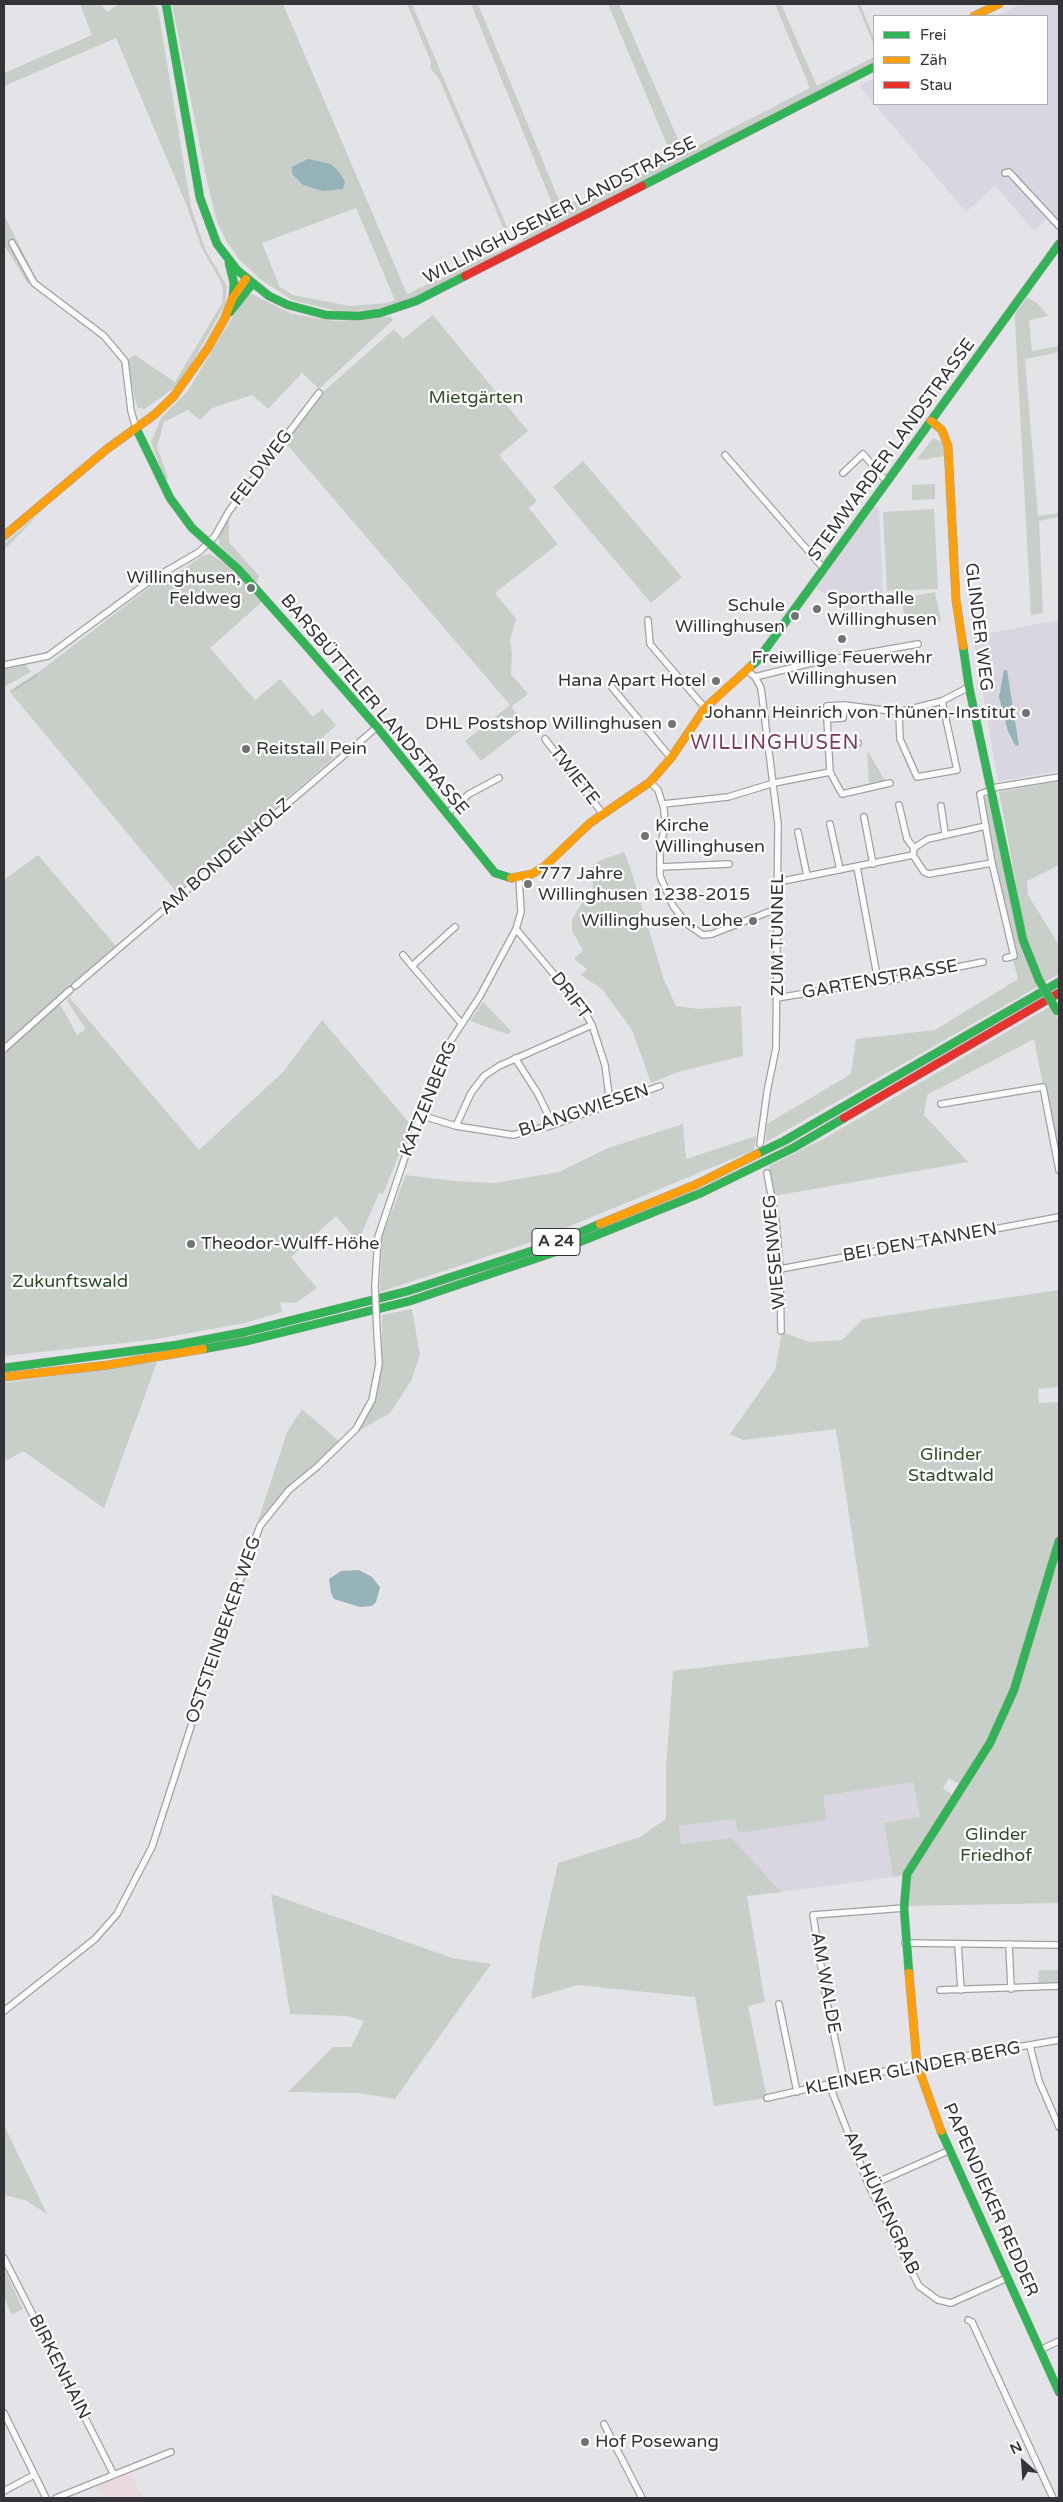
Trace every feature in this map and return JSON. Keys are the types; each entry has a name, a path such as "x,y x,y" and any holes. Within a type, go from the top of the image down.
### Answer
{"main road":[{"path":"166,4 202,207 212,233 228,261 234,282 232,300 225,318"},
{"path":"976,15 999,4"},
{"name":"WILLINGHUSENER LANDSTRASSE","path":"228,261 249,282 268,296 298,309 336,316 380,313 416,301 873,68"},
{"name":"STEMWARDER LANDSTRASSE","path":"519,878 532,874 545,866 576,834 650,782 670,758 705,708 748,671 1059,244"},
{"path":"232,300 249,282"},
{"path":"4,536 107,449 166,404 190,377 225,318 246,293 249,282"},
{"path":"246,293 253,291 268,296"},
{"name":"GLINDER WEG","path":"931,421 942,430 948,446 956,600 969,687 1023,940 1039,980 1058,1013"},
{"name":"BARSBÜTTELER LANDSTRASSE","path":"136,428 170,498 192,528 254,586 376,727 495,873 506,878 519,878"},
{"name":"A 24","path":"4,1368 177,1345 244,1332 408,1291 550,1245 697,1184 784,1141 1059,982"},
{"name":"A 24","path":"4,1377 117,1363 247,1341 410,1300 526,1263 628,1224 701,1193 793,1148 1059,992"},
{"name":"PAPENDIEKER REDDER","path":"1059,1541 1014,1690 990,1743 907,1874 904,1908 905,1944 917,2064 948,2151 1059,2392"}],"street":[{"path":"1005,173 1010,172 1059,226"},
{"path":"12,243 34,283 104,336 125,361 131,411 136,428"},
{"name":"FELDWEG","path":"208,544 229,511 319,393"},
{"path":"842,473 862,454 887,482"},
{"path":"725,455 824,569"},
{"path":"4,664 48,656 151,580 199,552 208,544"},
{"path":"648,620 650,644 705,708"},
{"path":"748,671 755,677 811,663 918,644"},
{"name":"ZUM TUNNEL","path":"755,677 761,688 778,824 776,1048 767,1092 760,1144"},
{"path":"610,685 670,758"},
{"path":"890,783 842,794 830,772 827,706 873,707 899,712 942,701 969,687"},
{"path":"899,712 900,739 917,777 957,770 942,701"},
{"path":"827,719 843,718 844,705"},
{"name":"AM BONDENHOLZ","path":"4,1049 376,727"},
{"name":"TWIETE","path":"545,739 603,814"},
{"path":"829,746 858,744"},
{"path":"663,804 728,797 774,783 830,772"},
{"path":"1006,958 1014,956 992,863 980,794 992,789 1059,777"},
{"path":"447,814 469,794 499,778"},
{"path":"650,782 658,790 663,804 664,826 660,848 660,867 664,887 673,906 687,924 703,935 712,934 776,909"},
{"path":"899,804 907,839 914,848 913,855 924,872 929,874 992,863"},
{"path":"941,806 945,834"},
{"path":"864,817 873,864"},
{"path":"830,824 840,870"},
{"path":"914,848 928,839 986,826"},
{"path":"798,832 807,876"},
{"path":"778,882 913,855"},
{"path":"660,867 729,864"},
{"path":"857,867 878,981"},
{"name":"KATZENBERG","path":"377,1332 375,1286 378,1237 420,1115 448,1045 480,996 516,929 521,912 519,878"},
{"path":"412,966 455,927"},
{"name":"DRIFT","path":"516,929 578,1002 592,1025 605,1065 610,1104"},
{"path":"403,956 462,1024"},
{"name":"GARTENSTRASSE","path":"777,998 887,981 983,962"},
{"path":"456,1126 471,1093 484,1076 515,1058 592,1025"},
{"path":"515,1058 538,1094 553,1125"},
{"name":"BLANGWIESEN","path":"420,1115 456,1126 513,1135 553,1125 660,1086"},
{"path":"941,1104 1043,1087 1059,1170"},
{"name":"WIESENWEG","path":"767,1173 776,1221 780,1269 781,1331"},
{"name":"BEI DEN TANNEN","path":"780,1269 1059,1217"},
{"name":"OSTSTEINBEKER WEG","path":"4,2011 95,1939 117,1914 152,1847 223,1627 260,1526 289,1490 318,1466 356,1429 372,1400 379,1364 377,1332"},
{"name":"AM WALDE","path":"844,2081 826,1998 814,1915 904,1908"},
{"path":"905,1944 1059,1945"},
{"path":"958,1944 961,1990"},
{"path":"1009,1944 1011,1989"},
{"path":"940,1990 1059,1986"},
{"path":"778,2004 797,2092"},
{"name":"KLEINER GLINDER BERG","path":"767,2098 917,2064 1059,2040"},
{"path":"1030,2046 1039,2081 1059,2127"},
{"name":"AM HÜNENGRAB","path":"829,2084 869,2186 919,2286 938,2300 951,2304 1007,2278"},
{"path":"869,2186 948,2151"},
{"name":"BIRKENHAIN","path":"4,2258 114,2475"},
{"path":"968,2320 972,2322 1053,2498"},
{"path":"1040,2350 1059,2341"},
{"path":"4,2413 46,2498"},
{"path":"604,2424 642,2498"},
{"path":"56,2498 171,2452"},
{"path":"4,2491 34,2475"}],"shaded area":[{"path":"1021,4 1059,4 1059,232 1046,220 1034,231 995,186 966,212 875,105 1048,105 1048,15 998,15"},
{"path":"873,79 873,103 859,86"},
{"path":"875,506 879,509 883,597 847,610 816,588"},
{"path":"1059,620 1059,771 998,781 973,636"},
{"path":"913,1782 920,1817 884,1823 893,1877 781,1892 732,1838 681,1844 679,1826 735,1819 738,1833 826,1820 823,1796"},
{"path":"131,2474 143,2498 102,2498 96,2486"}],"green space":[{"path":"80,4 101,4 107,12 119,4 154,4 158,9 191,207 205,249 227,286 225,305 184,377 175,387 145,409 138,408 135,400 127,360 135,355 175,382 222,303 223,290 220,280 202,249 186,204 116,38 4,86 4,73 92,35"},
{"path":"172,4 283,4 407,294 521,241 556,213 471,4 478,4 559,200 573,202 596,198 668,160 671,154 608,4 619,4 684,153 810,88 775,4 781,4 817,86 873,58 873,65 562,225 413,298 375,309 333,310 292,300 261,280 239,259 227,242 217,222 206,177","holes":["356,208 395,300 387,303 350,306 293,295 280,287 262,243"]},
{"path":"407,4 412,4 512,239 509,241 439,79 431,69 431,62"},
{"path":"857,4 860,4 873,36 873,43"},
{"path":"4,215 36,278 28,284 4,245"},
{"path":"252,294 292,314 334,321 364,320 378,317 391,317 393,320 319,389 302,373 268,409 252,395 212,408 200,420 188,410 164,422 157,447 168,478 165,480 151,442 161,418 187,392 235,313 246,297"},
{"path":"1027,297 1038,304 1048,316 1029,320 1032,351 1059,346 1059,352 1025,359 1038,516 1059,513 1059,517 1039,521 1043,613 1031,615 1015,320 1015,314"},
{"name":"Mietgärten","path":"433,315 528,431 499,455 537,501 529,508 558,544 495,593 516,619 510,640 512,654 511,674 528,694 511,707 526,726 481,761 465,741 510,705 284,441 322,393 394,329 403,339"},
{"path":"933,438 944,446 944,456 922,460 917,459"},
{"path":"583,461 682,577 651,603 553,487"},
{"path":"935,484 935,499 912,500 912,485"},
{"path":"934,509 938,589 887,591 883,512"},
{"path":"42,511 8,546 4,550 4,544"},
{"path":"229,517 229,542 259,576 256,584 219,545 219,536"},
{"path":"210,554 228,565 241,579 222,572 211,571 241,580 262,602 210,648 255,700 280,679 313,717 322,709 336,725 319,741 333,758 178,894 9,691 40,671 155,583 181,571 202,556"},
{"path":"935,592 941,621 907,628 901,599"},
{"path":"25,664 31,672 4,687 4,668"},
{"path":"867,750 886,782 869,785"},
{"path":"1059,781 1059,865 1027,881 1028,895 1059,945 1059,974 1045,982 1026,938 999,792"},
{"path":"991,796 1019,941 1039,986 766,1142 767,1124 851,1074 856,1039 935,1030 1018,979 1013,961 1017,959 995,862 984,798"},
{"path":"624,852 664,980 676,1006 699,1009 741,1006 743,1056 678,1072 651,1083 632,1030 602,989 581,975 587,969 574,959 583,950 572,931 572,919 582,903 591,894 593,884 588,872 599,861"},
{"path":"38,855 116,946 4,1046 4,880"},
{"name":"Zukunftswald","path":"69,997 199,1150 284,1071 322,1020 411,1125 383,1194 379,1193 358,1242 336,1216 291,1257 317,1288 296,1303 280,1302 282,1312 245,1323 151,1340 4,1356 4,1052 58,1005 61,1006 77,1035 86,1029 67,1001"},
{"path":"483,1002 512,1032 507,1034 470,1021"},
{"path":"1051,1006 1059,1021 1059,1170 1034,1039 927,1095 924,1115 968,1162 774,1196 769,1166 827,1137"},
{"path":"683,1124 686,1159 756,1136 754,1150 534,1241 380,1292 382,1237 406,1175 454,1181 495,1183 559,1172 608,1148"},
{"name":"Glinder Stadtwald","path":"1059,1290 1059,1387 1038,1389 1039,1403 1059,1402 1059,1903 905,1906 907,1874 893,1877 884,1823 920,1817 913,1782 823,1796 827,1820 738,1833 735,1819 679,1826 681,1844 732,1838 781,1892 747,1896 765,2002 748,2006 767,2098 714,2106 695,1997 577,1985 531,1999 540,1943 558,1863 640,1837 666,1819 666,1769 673,1671 869,1647 836,1429 743,1440 730,1434 775,1370 782,1332 809,1342 842,1340 863,1319","holes":["949,1778 959,1784 957,1788 960,1790 955,1797 943,1788"]},
{"path":"412,1309 420,1355 411,1381 390,1413 360,1430 375,1401 382,1365 382,1315"},
{"path":"157,1362 104,1508 23,1451 4,1462 4,1383"},
{"path":"302,1409 341,1443 289,1485 257,1524 287,1432"},
{"path":"271,1894 452,1958 491,1964 395,2099 359,2093 288,2092 333,2047 351,2047 364,2021 347,2016 290,2014"},
{"path":"1039,1970 1059,1970 1059,1984 1038,1985"},
{"path":"4,2125 47,2214 25,2200 4,2195"},
{"path":"4,2268 23,2309 12,2315 4,2298"}],"water":[{"path":"308,159 331,164 340,173 345,182 343,189 323,191 303,185 292,174 292,167"},
{"path":"1004,670 1007,670 1019,746 1015,745 1008,731 999,697"},
{"path":"359,1570 372,1577 380,1587 376,1602 372,1606 360,1607 334,1599 329,1579 341,1571"}],"waterway":[{"path":"14,690 37,675"}],"traffic: fast":[{"path":"166,4 200,198 217,244 237,270 269,296 288,305 326,315 359,316 380,313 416,301 465,276"},
{"path":"642,186 873,68"},
{"path":"750,667 757,661 1059,244"},
{"path":"229,263 234,283 233,296"},
{"path":"230,312 252,284"},
{"path":"136,428 170,498 192,528 238,569 303,642 377,727 495,873 511,878"},
{"path":"963,646 969,687 1023,940 1039,980"},
{"path":"1039,980 1057,1011"},
{"path":"757,1154 784,1141 1059,982"},
{"path":"203,1349 247,1341 410,1301 552,1253 701,1193 793,1148 844,1118"},
{"path":"4,1368 177,1345 245,1332 408,1291 550,1245 600,1224"},
{"path":"909,1973 904,1908 907,1874 990,1743 1014,1690 1059,1541"},
{"path":"941,2131 1059,2392"}],"traffic: slow":[{"path":"976,15 999,4"},
{"path":"4,536 107,449 154,415 174,396 208,348 225,318 232,299 246,279"},
{"path":"931,421 942,430 948,446 956,600 963,646"},
{"path":"511,878 532,874 545,866 590,823 650,782 671,758 705,708 750,667"},
{"path":"600,1224 697,1184 757,1154"},
{"path":"4,1377 108,1365 203,1349"},
{"path":"909,1973 917,2064 941,2131"}],"traffic: jam":[{"path":"465,276 642,186"},
{"path":"844,1118 1059,993"}],"place":[{"name":"Willinghusen, Feldweg","path":"251,588"},
{"name":"Sporthalle Willinghusen","path":"817,609"},
{"name":"Schule Willinghusen","path":"795,616"},
{"name":"Freiwillige Feuerwehr Willinghusen","path":"842,639"},
{"name":"Hana Apart Hotel","path":"716,681"},
{"name":"Johann Heinrich von Thünen-Institut","path":"1026,713"},
{"name":"DHL Postshop Willinghusen","path":"672,724"},
{"name":"Reitstall Pein","path":"246,749"},
{"name":"Kirche Willinghusen","path":"645,836"},
{"name":"777 Jahre Willinghusen 1238-2015","path":"528,884"},
{"name":"Willinghusen, Lohe","path":"753,921"},
{"name":"Theodor-Wulff-Höhe","path":"191,1244"},
{"name":"Hof Posewang","path":"585,2442"}],"district":[{"name":"WILLINGHUSEN","path":"775,744"}],"park label":[{"name":"Glinder Friedhof","path":"996,1845"}]}
